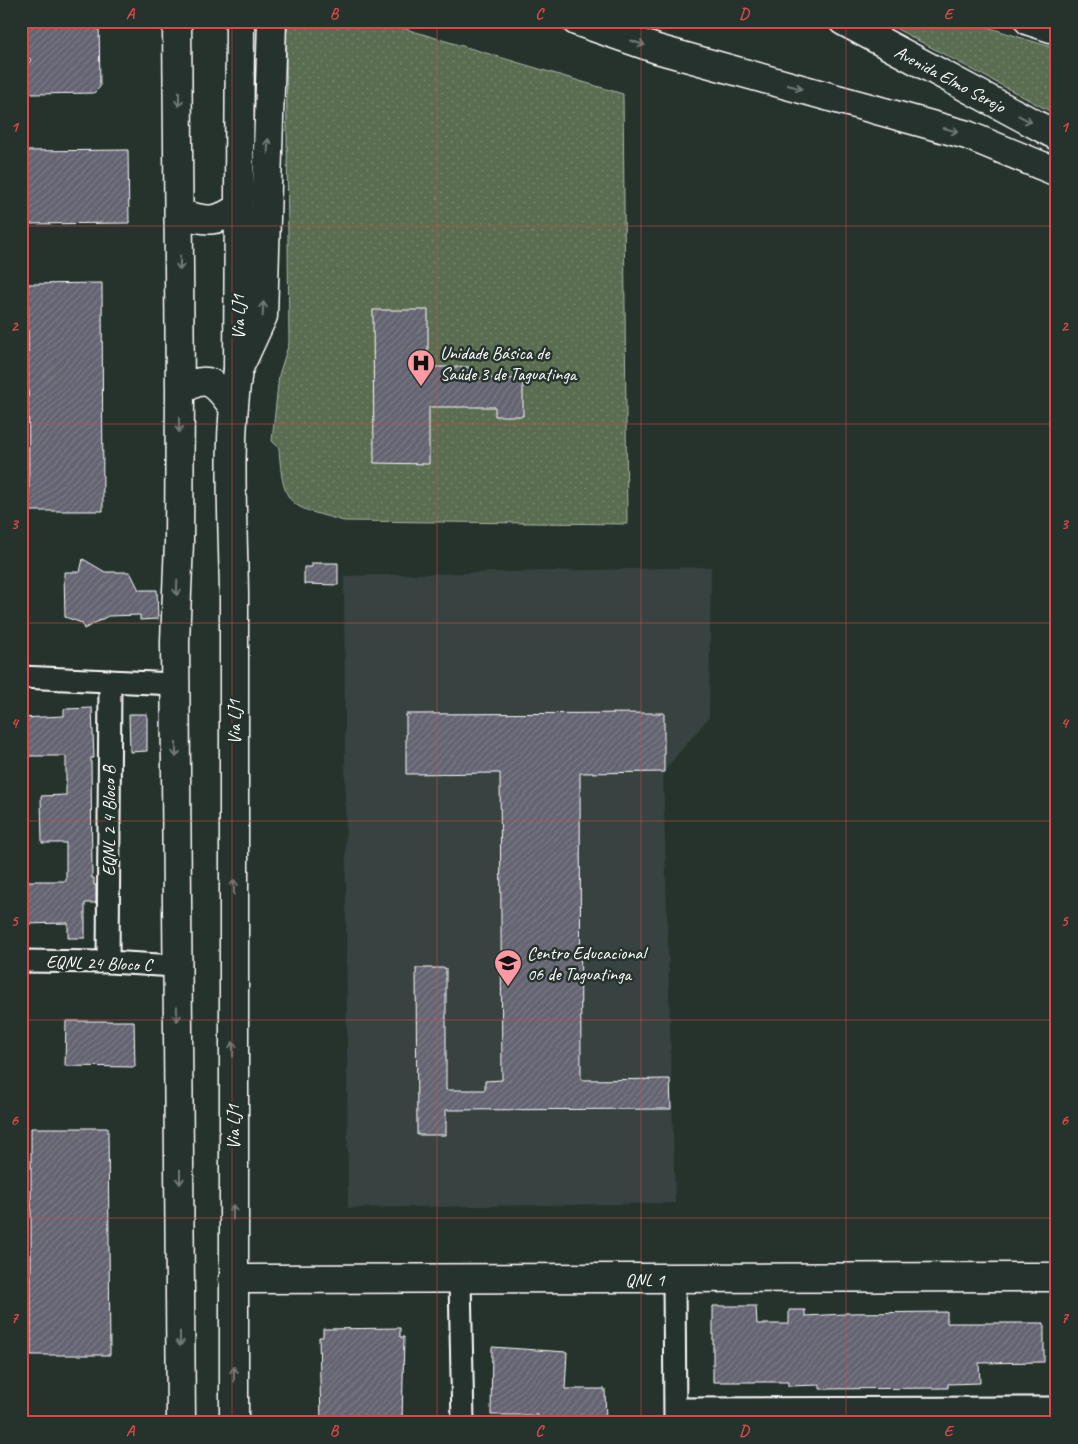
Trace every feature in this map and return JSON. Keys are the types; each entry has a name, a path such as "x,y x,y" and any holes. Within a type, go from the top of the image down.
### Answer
{"main road":[{"path":"177,21 180,392 175,684 181,1423"},
{"name":"Via LJ1","path":"234,1423 233,407 238,370 240,21"},
{"path":"238,370 263,316 272,21"},
{"path":"576,21 657,49 967,134 1057,172"},
{"name":"Avenida Elmo Serejo","path":"843,21 1057,136"},
{"path":"1029,21 1057,30"},
{"path":"180,214 212,221 225,217 239,207"},
{"path":"180,392 193,383 203,381 212,383 220,389 233,407"},
{"name":"QNL 1","path":"233,1279 674,1280 1057,1277"}],"street":[{"path":"21,678 175,684"},
{"name":"EQNL 2 4 Bloco B","path":"108,962 110,681"},
{"name":"EQNL 24 Bloco C","path":"21,961 108,962 176,966"},
{"path":"460,1280 463,1423"},
{"path":"674,1280 675,1416 1057,1408"}],"shaded area":[{"name":"Centro Educacional 06 de Taguatinga","path":"711,567 709,717 663,772 675,1203 348,1208 344,576"}],"green space":[{"path":"289,21 379,21 623,94 627,524 344,521 300,507 287,494 283,483 279,448 272,441 279,375 289,343 286,36"},
{"path":"882,21 968,21 1057,49 1057,115"}],"building":[{"path":"26,21 99,21 100,87 94,93 32,94 27,88 26,67 31,60 26,55"},
{"path":"128,150 129,223 21,224 21,151"},
{"path":"102,283 103,511 29,511 28,284"},
{"name":"Unidade Básica de Saúde 3 de Taguatinga","path":"373,310 428,310 428,367 469,367 469,378 523,379 523,416 495,416 495,407 429,407 429,464 374,463"},
{"path":"83,559 105,572 130,572 139,590 157,590 158,619 140,620 140,615 108,616 84,629 82,623 65,617 64,572 80,572"},
{"path":"312,563 338,563 338,585 304,584 304,567 312,567"},
{"path":"92,708 94,758 91,758 92,878 94,878 94,885 96,885 96,903 85,903 85,938 68,938 68,923 23,924 21,921 21,881 66,881 66,843 42,843 41,796 66,795 66,756 21,756 21,718 64,716 64,709"},
{"path":"664,713 664,772 580,773 581,1080 670,1079 671,1109 446,1110 446,1135 417,1135 416,968 446,968 446,1090 485,1090 485,1081 502,1080 500,773 406,774 406,714"},
{"path":"129,714 147,714 147,751 130,752"},
{"path":"66,1021 134,1021 135,1067 65,1066"},
{"path":"31,1128 108,1128 110,1355 31,1355"},
{"path":"713,1306 756,1306 757,1324 789,1324 789,1310 805,1310 805,1316 845,1313 947,1312 947,1323 1044,1323 1044,1362 979,1363 980,1383 948,1384 948,1388 820,1389 820,1385 788,1386 788,1382 713,1382"},
{"path":"400,1328 400,1337 404,1337 402,1423 321,1423 319,1337 323,1337 323,1329"},
{"path":"492,1347 567,1352 565,1389 605,1389 606,1423 538,1423 538,1415 491,1415"}],"place":[{"name":"Unidade Básica de Saúde 3 de Taguatinga","path":"421,387"},
{"name":"Centro Educacional 06 de Taguatinga","path":"508,987"}]}
